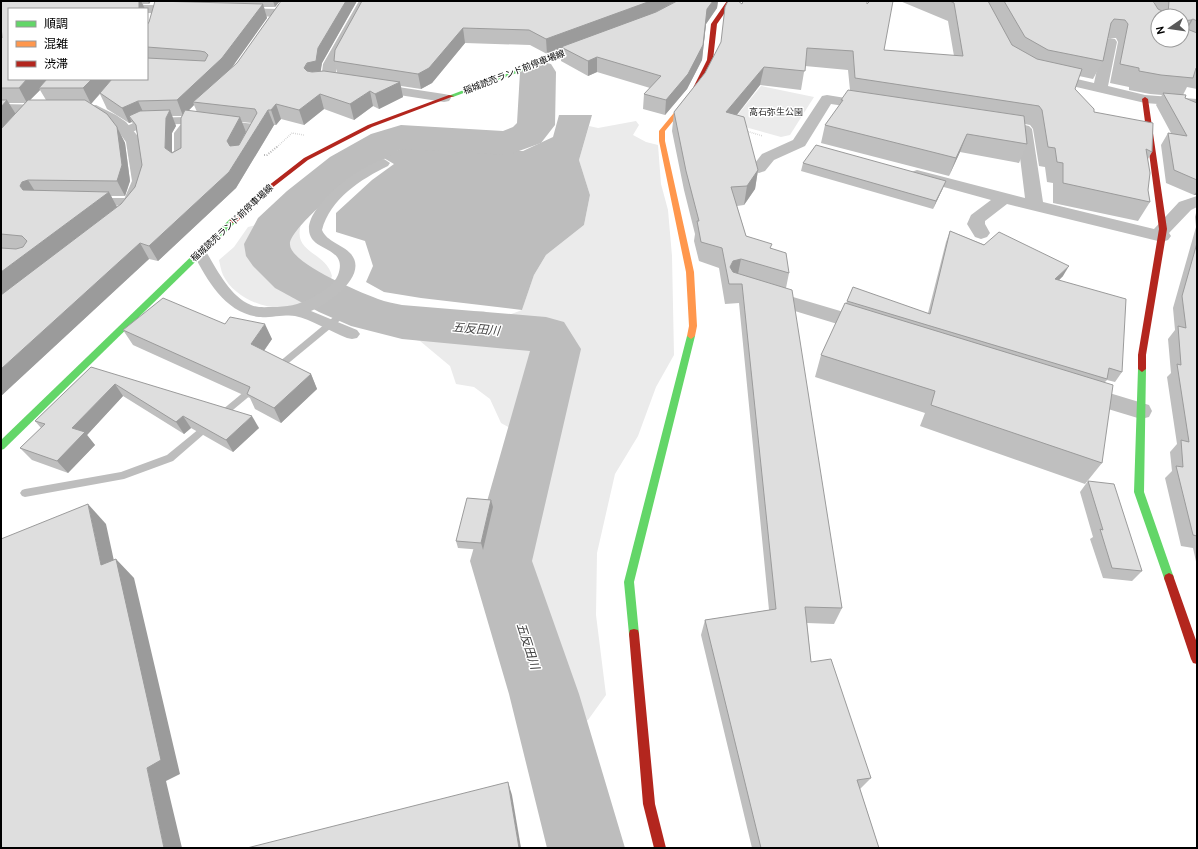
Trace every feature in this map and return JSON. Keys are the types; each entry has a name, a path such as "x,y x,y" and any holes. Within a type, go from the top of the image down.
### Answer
{"street":[{"path":"271,26 288,1"},
{"path":"343,82 322,81 365,1"},
{"path":"660,848 649,804 630,582 693,326 690,272 662,141 662,131 695,91 710,60 714,24 730,1"},
{"path":"100,8 158,5 194,10"},
{"path":"152,22 158,5"},
{"path":"225,11 280,13"},
{"name":"稲城読売ランド前停車場線","path":"1,446 261,194 306,159 370,126 597,41"},
{"path":"1100,88 1110,42"},
{"path":"1034,72 1145,99 1197,103"},
{"path":"358,85 444,98"},
{"path":"16,126 46,94"},
{"path":"759,168 768,157 803,145 827,99 882,108"},
{"path":"1145,99 1162,232 1142,355 1142,411 1139,492 1197,659"},
{"path":"1,109 31,110 100,105 134,141 140,181 133,202 118,219"},
{"path":"993,124 1024,129 1035,206"},
{"path":"905,172 1035,206 1162,232"},
{"path":"981,233 976,224 977,219 1004,198"},
{"path":"1162,232 1185,206 1197,201"},
{"path":"744,289 882,331"},
{"path":"1065,387 1142,411"}],"lane":[{"path":"180,163 180,133 187,120 204,105"},
{"path":"126,131 145,122 187,120 255,128 243,151"},
{"path":"308,311 336,288 349,269 348,260 339,251 320,241 317,232 318,222 331,202 350,185 384,163"},
{"path":"78,202 133,202"},
{"path":"200,253 215,282 230,298 244,309 260,312 281,313 308,311 352,334"}],"path":[{"path":"744,131 803,145"}],"green space":[{"name":"高石弥生公園","path":"761,86 814,97 790,135 781,137 731,123"},
{"path":"636,121 639,125 633,135 646,142 658,145 661,184 668,210 672,256 674,355 656,387 638,436 615,474 597,553 596,615 606,695 588,720 566,729 538,728 502,597 495,586 526,437 501,423 490,399 474,387 456,384 450,366 420,341 368,328 375,302 443,311 483,311 503,317 522,310 534,275 546,255 584,225 590,195 579,160 589,126 598,128"},
{"path":"279,211 303,219 300,230 300,239 304,246 323,261 332,276 324,288 303,303 277,308 256,303 236,292 222,273 219,260 234,247 248,227 256,225 267,213 272,215"}],"shaded area":[{"path":"559,115 592,115 579,160 590,195 584,225 546,255 534,275 522,310 384,292 366,282 373,266 365,241 336,232 336,213 372,180 394,164 382,157 405,147 470,151 523,151 553,137"}],"building":[{"path":"1,1 139,1 139,8 8,8 8,80 26,80 19,88 1,88"},
{"path":"155,1 263,4 222,58 177,100 138,101 122,108 100,93 111,80 148,80 148,58 205,61 208,55 205,52 200,51 148,47 149,22"},
{"path":"281,1 346,1 318,48 316,61 307,63 304,68 307,71 324,71 400,82 375,94 370,91 350,104 320,94 299,110 276,104 271,110 268,110 229,172 149,246 140,243 1,369 1,295 121,204 135,187 142,165 136,125 129,116 140,111 170,110 166,118 165,148 172,153 181,148 181,118 185,110 240,117 227,141 230,146 239,145 257,113 255,109 193,102 237,63"},
{"path":"362,1 650,1 546,39 529,30 463,28 429,68 418,74 334,61 335,50"},
{"path":"677,1 713,1 707,9 703,45 688,74 666,100 644,94 661,76 597,57 588,61 561,47 656,12"},
{"path":"728,1 738,1 742,4 743,1 867,1 867,4 870,1 893,1 884,50 963,56 954,3 950,1 988,1 1012,45 1037,59 1082,69 1075,89 1094,109 1094,112 1153,123 1152,152 1146,149 1150,173 1148,190 1150,202 1063,183 1063,163 1057,162 1055,148 1048,147 1042,110 1039,106 855,78 853,51 807,48 805,71 764,67 726,112 744,117 758,170 747,186 731,187 746,236 772,244 770,248 786,253 789,273 741,259 733,261 730,267 733,272 792,290 842,608 805,607 811,662 831,659 871,778 857,780 879,848 761,848 705,620 776,609 742,284 729,284 722,248 701,242 697,221 699,221 686,171 674,112 705,73 721,42 725,7"},
{"path":"1004,1 1153,1 1157,8 1150,8 1150,48 1190,48 1190,30 1197,33 1197,68 1193,78 1139,71 1139,68 1120,64 1128,24 1125,20 1114,19 1111,23 1103,61 1048,50 1025,37"},
{"path":"1169,1 1197,1 1197,21 1193,19 1191,20 1190,8 1168,8"},
{"path":"46,80 91,80 83,88 39,88"},
{"path":"848,90 1024,116 1027,144 967,134 956,158 825,125 843,100 841,100"},
{"path":"1163,93 1186,95 1185,98 1197,103 1197,180 1174,170 1168,133 1187,136"},
{"path":"1,100 7,100 1,107"},
{"path":"28,100 85,100 107,114 117,127 122,165 117,181 28,180 22,182 20,186 23,190 109,192 1,272 1,248 16,249 23,247 27,241 22,236 1,234 1,129"},
{"path":"816,145 946,181 936,201 803,163"},
{"path":"950,231 984,245 999,232 1069,266 1055,279 1126,299 1122,372 1109,368 1107,379 847,301 853,287 930,314"},
{"path":"1197,243 1197,536 1193,535 1176,466 1183,467 1181,440 1189,442 1177,364 1181,365 1178,326 1186,328 1182,296"},
{"path":"163,298 225,324 230,317 265,324 251,344 311,374 274,408 247,394 250,387 123,330"},
{"path":"845,303 1113,385 1102,463 931,405 935,391 821,355"},
{"path":"91,367 252,416 226,440 183,416 176,422 115,384 72,428 85,432 57,461 20,448 45,424 35,421"},
{"path":"1088,481 1114,484 1142,571 1112,568 1100,529 1103,530"},
{"path":"467,498 491,500 481,543 456,541"},
{"path":"88,504 101,565 116,559 161,760 147,768 164,848 1,848 1,539"},
{"path":"508,782 519,848 247,848"}],"waterway":[{"name":"五反田川","path":"538,72 536,125 527,135 508,143 401,137 385,142 344,166 302,200 274,228 267,244 269,256 292,277 336,300 368,314 402,322 546,335 556,349 501,561 544,694 586,848"},
{"path":"276,369 351,307"},
{"path":"219,417 254,388"},
{"path":"25,493 121,476 170,458 208,426"}],"traffic: fast":[{"path":"451,96 590,44"},
{"path":"1,446 233,221"},
{"path":"634,634 629,582 691,336"},
{"path":"1142,369 1139,492 1169,578"}],"traffic: slow":[{"path":"689,98 662,131 662,141 690,272 693,326 691,336"}],"traffic: jam":[{"path":"689,98 695,91 710,60 714,24 730,1"},
{"path":"233,221 261,194 306,159 370,126 451,96"},
{"path":"1142,369 1142,355 1163,229 1145,99"},
{"path":"1169,578 1197,659"},
{"path":"634,634 649,804 660,848"}]}
